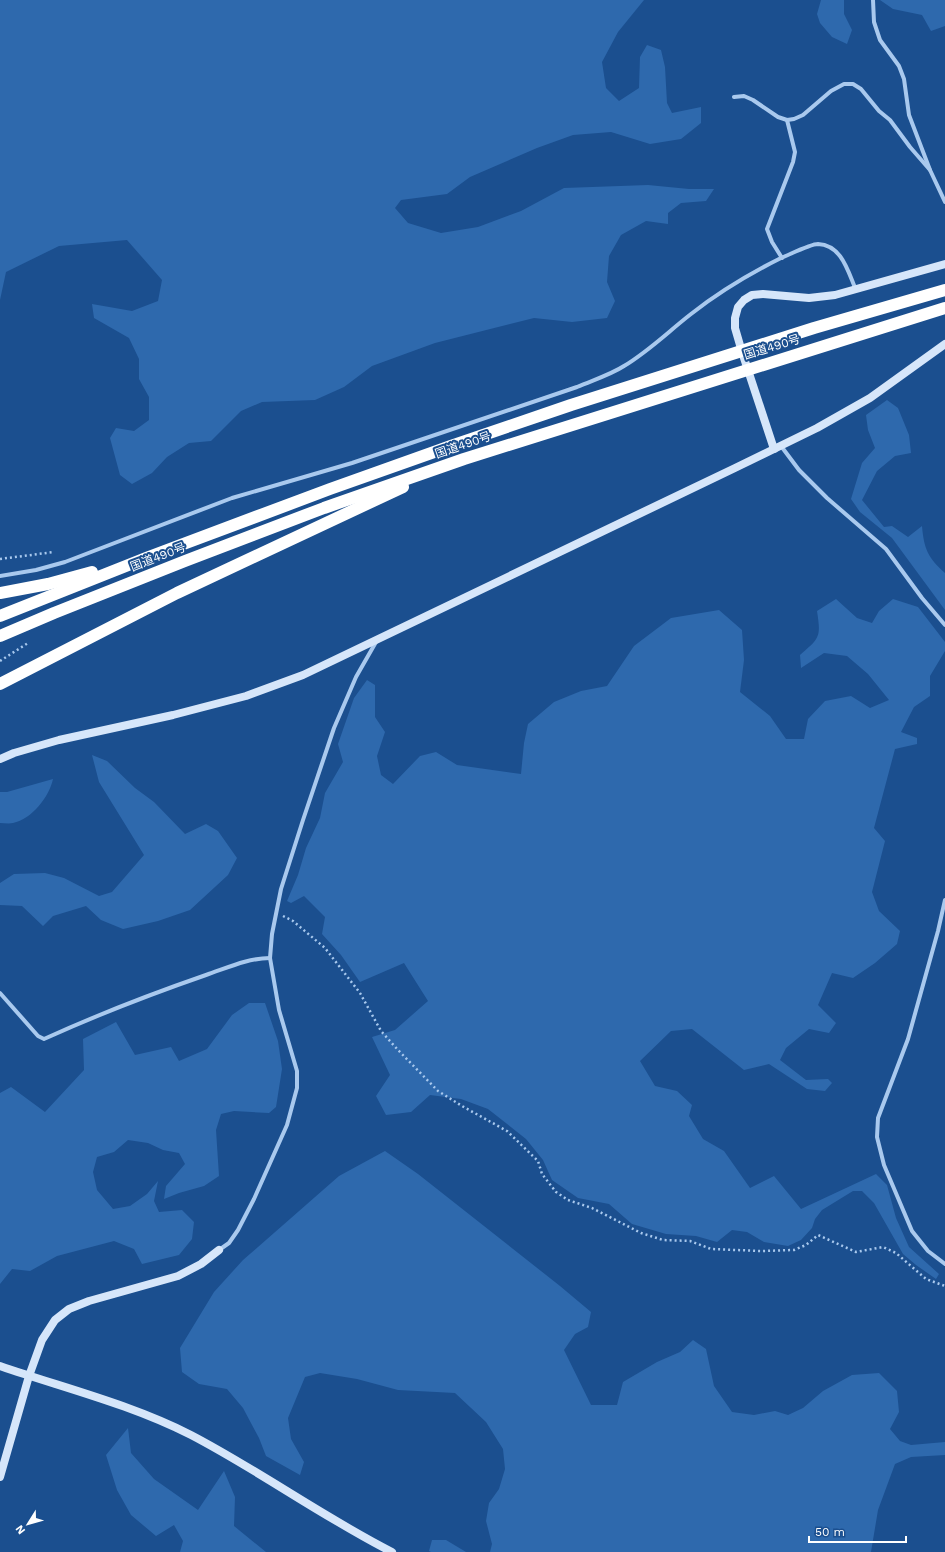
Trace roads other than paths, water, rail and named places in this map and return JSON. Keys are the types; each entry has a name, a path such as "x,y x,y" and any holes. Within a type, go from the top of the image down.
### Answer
{"highway":[{"name":"国道490号","path":"0,616 146,558 330,489 451,446 578,403 814,328 945,290"},
{"name":"国道490号","path":"0,636 192,558 324,508 464,459 945,308"},
{"path":"0,684 177,593 464,459"},
{"path":"0,593 48,584 146,558"}],"street":[{"path":"872,0 874,22 880,40 899,66 904,79 909,114 930,170 945,202"},
{"path":"734,97 744,96 753,100 778,117 788,120 803,115 831,91 844,84 853,84 861,89 879,111 890,120 910,147 930,170"},
{"path":"782,258 772,242 767,229 794,162 795,152 788,120"},
{"path":"0,576 36,570 65,562 232,498 352,464 602,377 624,366 647,351 714,297 750,274 795,252 817,244 832,248 841,256 856,290"},
{"path":"945,264 856,290 809,298 752,294 738,307 735,318 735,328 742,352 778,448 827,498 886,549 922,598 945,625"},
{"path":"0,759 14,752 59,740 173,715 246,696 303,675 778,448 870,398 945,344"},
{"path":"0,1477 29,1376 42,1340 55,1320 69,1309 89,1301 178,1276 201,1264 229,1243 238,1230 254,1199 287,1125 297,1088 297,1071 279,1010 270,958 272,934 281,889 334,728 356,678 377,640"},
{"path":"945,900 938,931 908,1039 878,1118 877,1137 884,1165 912,1231 928,1251 945,1264"},
{"path":"0,993 38,1036 44,1039 106,1011 190,980 256,958 270,958"},
{"path":"0,1366 147,1414 236,1460 336,1521 392,1552"}]}
